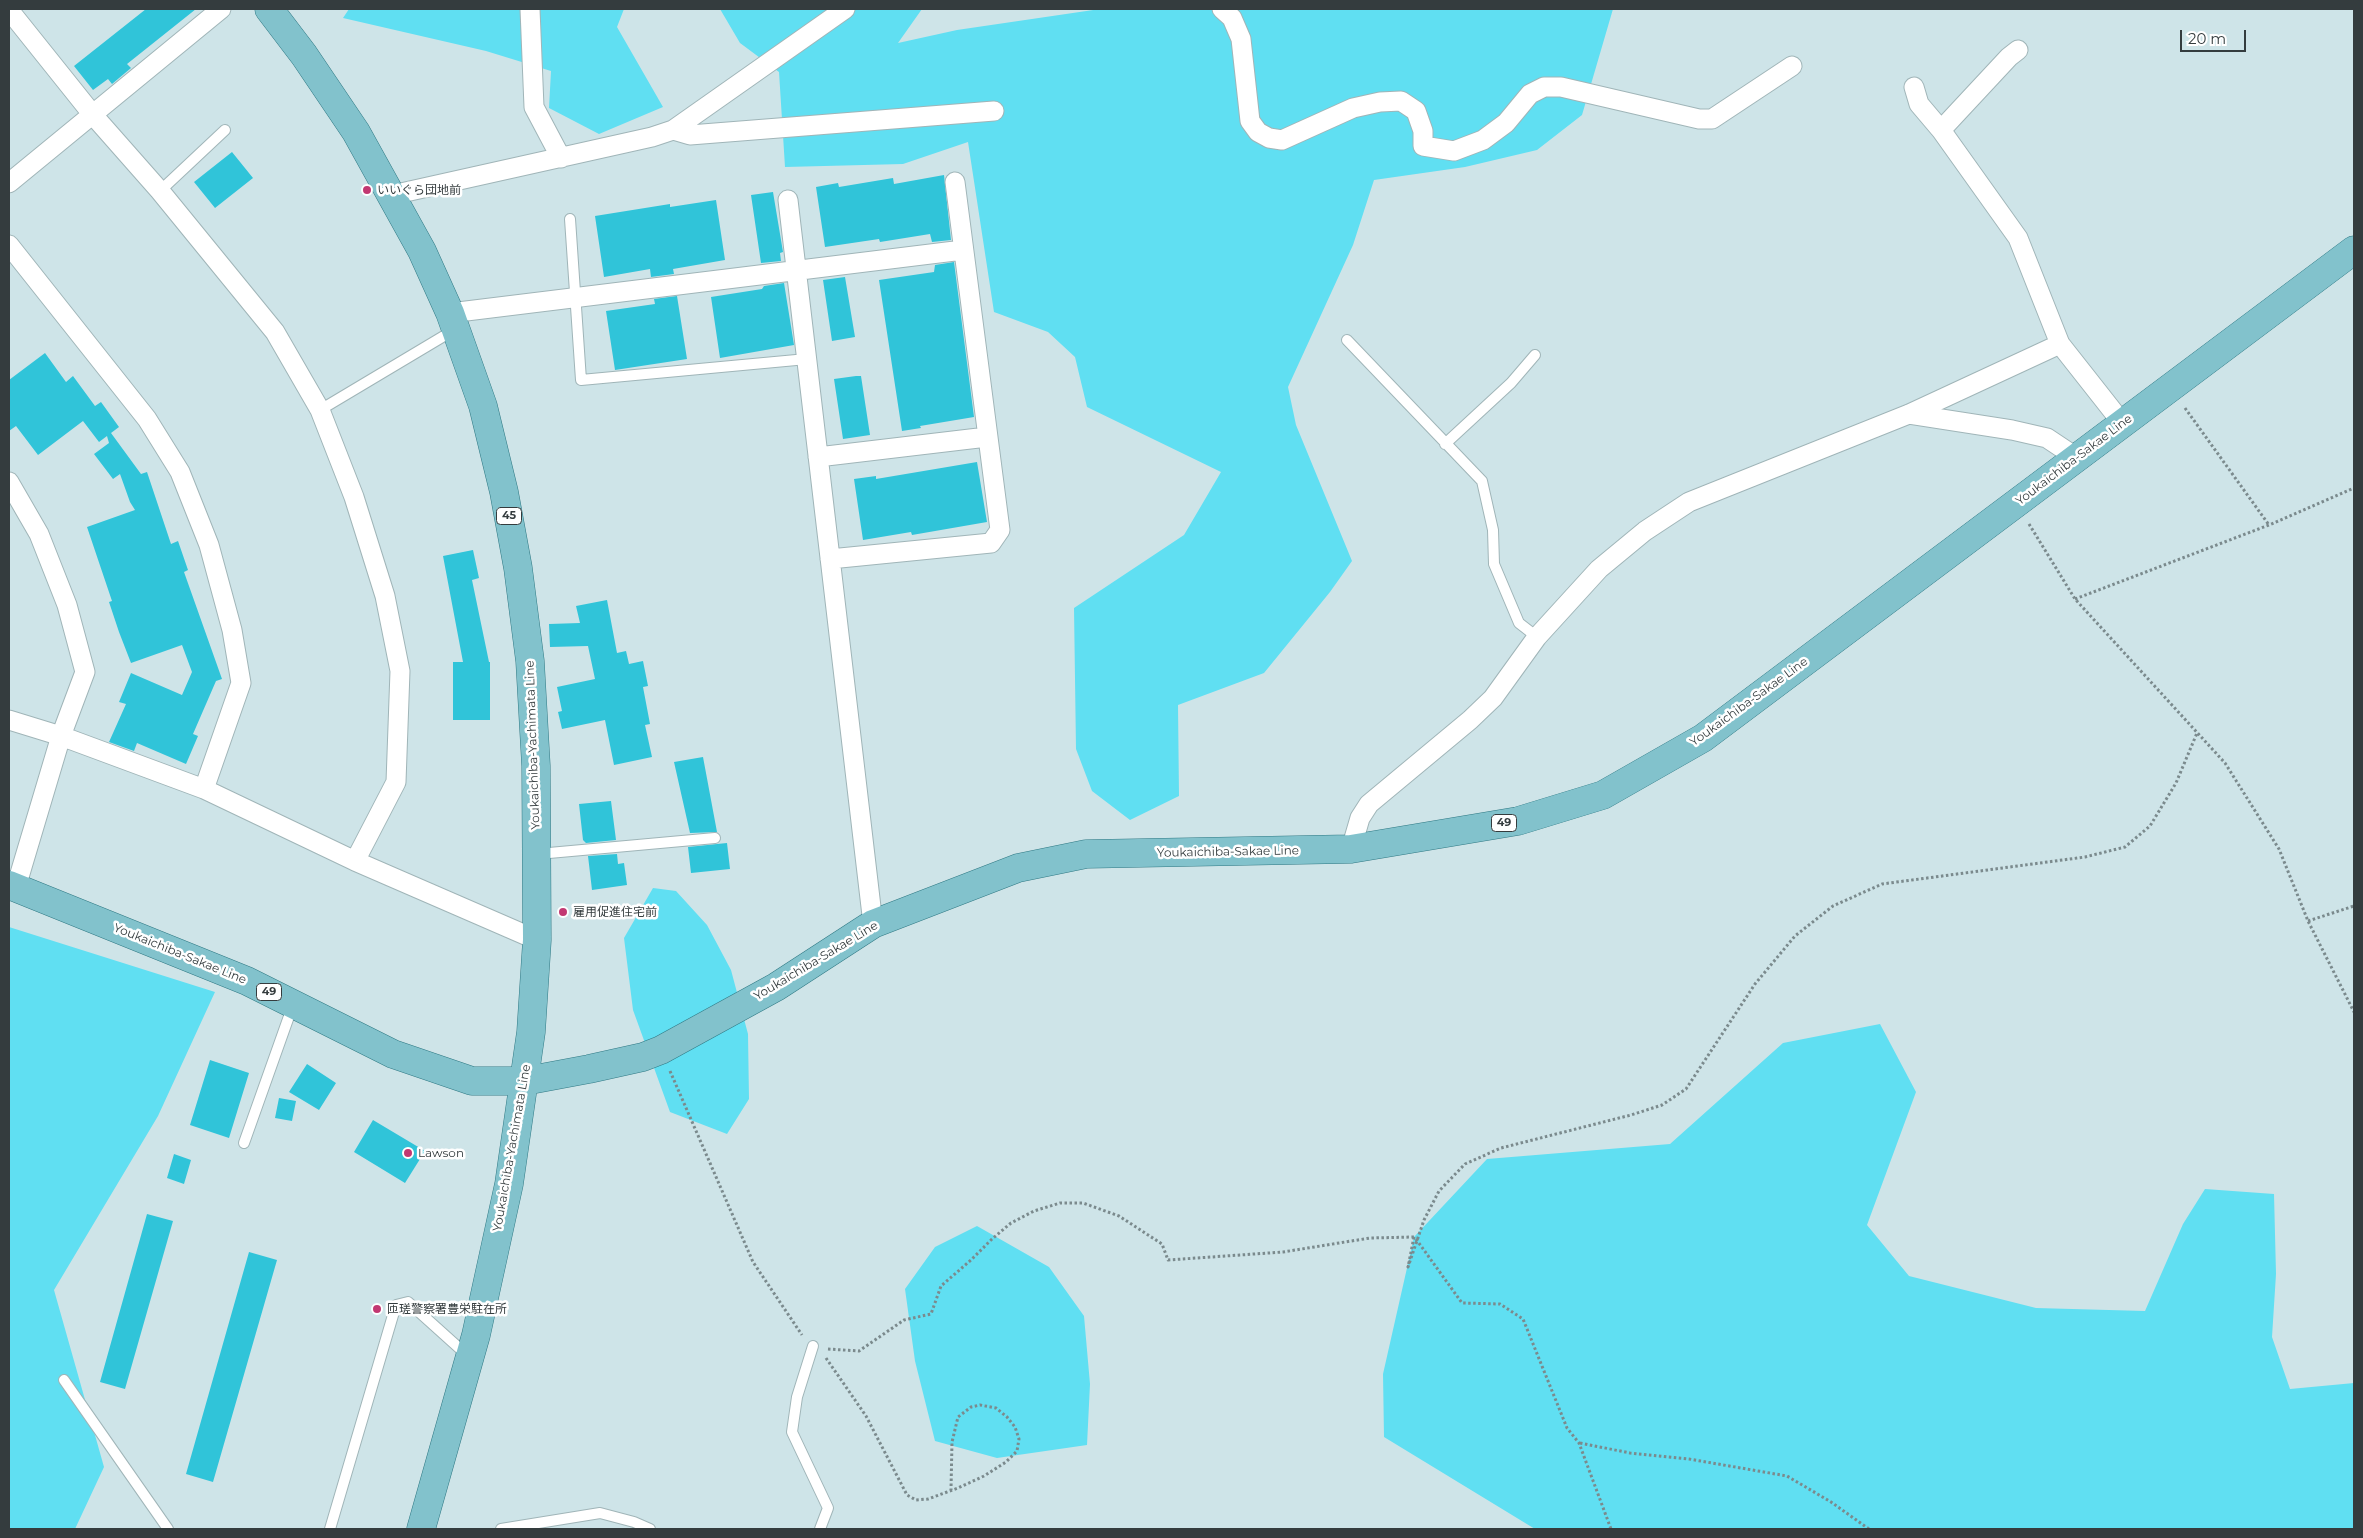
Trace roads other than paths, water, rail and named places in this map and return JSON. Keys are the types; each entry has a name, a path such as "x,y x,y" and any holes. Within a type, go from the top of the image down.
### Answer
{"main road":[{"name":"Youkaichiba-Yachimata Line","path":"268,9 304,55 356,132 422,251 453,321 483,406 504,492 518,568 530,660 536,766 537,940 531,1032 525,1081 509,1184 470,1358 421,1529"},
{"name":"Youkaichiba-Sakae Line","path":"12,886 247,980 393,1054 472,1081 525,1081 643,1057 661,1050 776,987 873,924 1018,868 1086,854 1351,849 1518,821 1604,795 1703,738 2354,250"}],"street":[{"path":"9,183 221,9"},
{"path":"530,9 534,107 560,158"},
{"path":"392,195 652,137 673,130 845,9"},
{"path":"1222,9 1232,18 1241,39 1250,121 1258,132 1269,138 1282,140 1353,108 1380,102 1401,101 1416,111 1423,131 1423,146 1454,151 1483,140 1506,123 1530,94 1544,87 1561,87 1699,119 1712,119 1792,66"},
{"path":"9,10 93,115 160,191 275,332 320,410 366,533 385,596 400,671 396,782 355,861"},
{"path":"1941,130 2009,57 2018,50"},
{"path":"1914,87 1919,104 1941,130 2018,238 2060,344 2123,424"},
{"path":"673,130 690,135 994,111"},
{"path":"830,559 990,543 1000,530 955,182"},
{"path":"788,200 873,924"},
{"path":"9,245 147,419 180,472 209,545 232,630 241,683 204,789"},
{"path":"453,321 575,300 796,270 963,250"},
{"path":"1351,849 1360,818 1369,804 1487,703 1536,637 1599,569 1645,531 1689,502 1909,414 2060,344"},
{"path":"1909,414 2012,430 2047,438 2077,458"},
{"path":"818,456 987,437"},
{"path":"9,482 38,534 67,606 85,672 61,736 12,886"},
{"path":"9,720 61,736 204,789 355,861 537,940"}],"lane":[{"path":"160,191 226,130"},
{"path":"570,219 580,380 807,359"},
{"path":"320,410 453,321"},
{"path":"1347,340 1482,481 1493,530 1494,564 1519,623 1536,637"},
{"path":"1445,444 1511,383 1535,356"},
{"path":"537,854 715,838"},
{"path":"244,1143 294,1004"},
{"path":"330,1529 396,1305 408,1302 470,1358"},
{"path":"816,1346 798,1397 792,1432 828,1508 820,1529"},
{"path":"64,1380 168,1529"},
{"path":"502,1529 600,1513 634,1522 650,1529"}],"place":[{"name":"いいぐら団地前","path":"367,190"},
{"name":"雇用促進住宅前","path":"563,912"},
{"name":"Lawson","path":"408,1153"},
{"name":"匝瑳警察署豊栄駐在所","path":"377,1309"}]}
